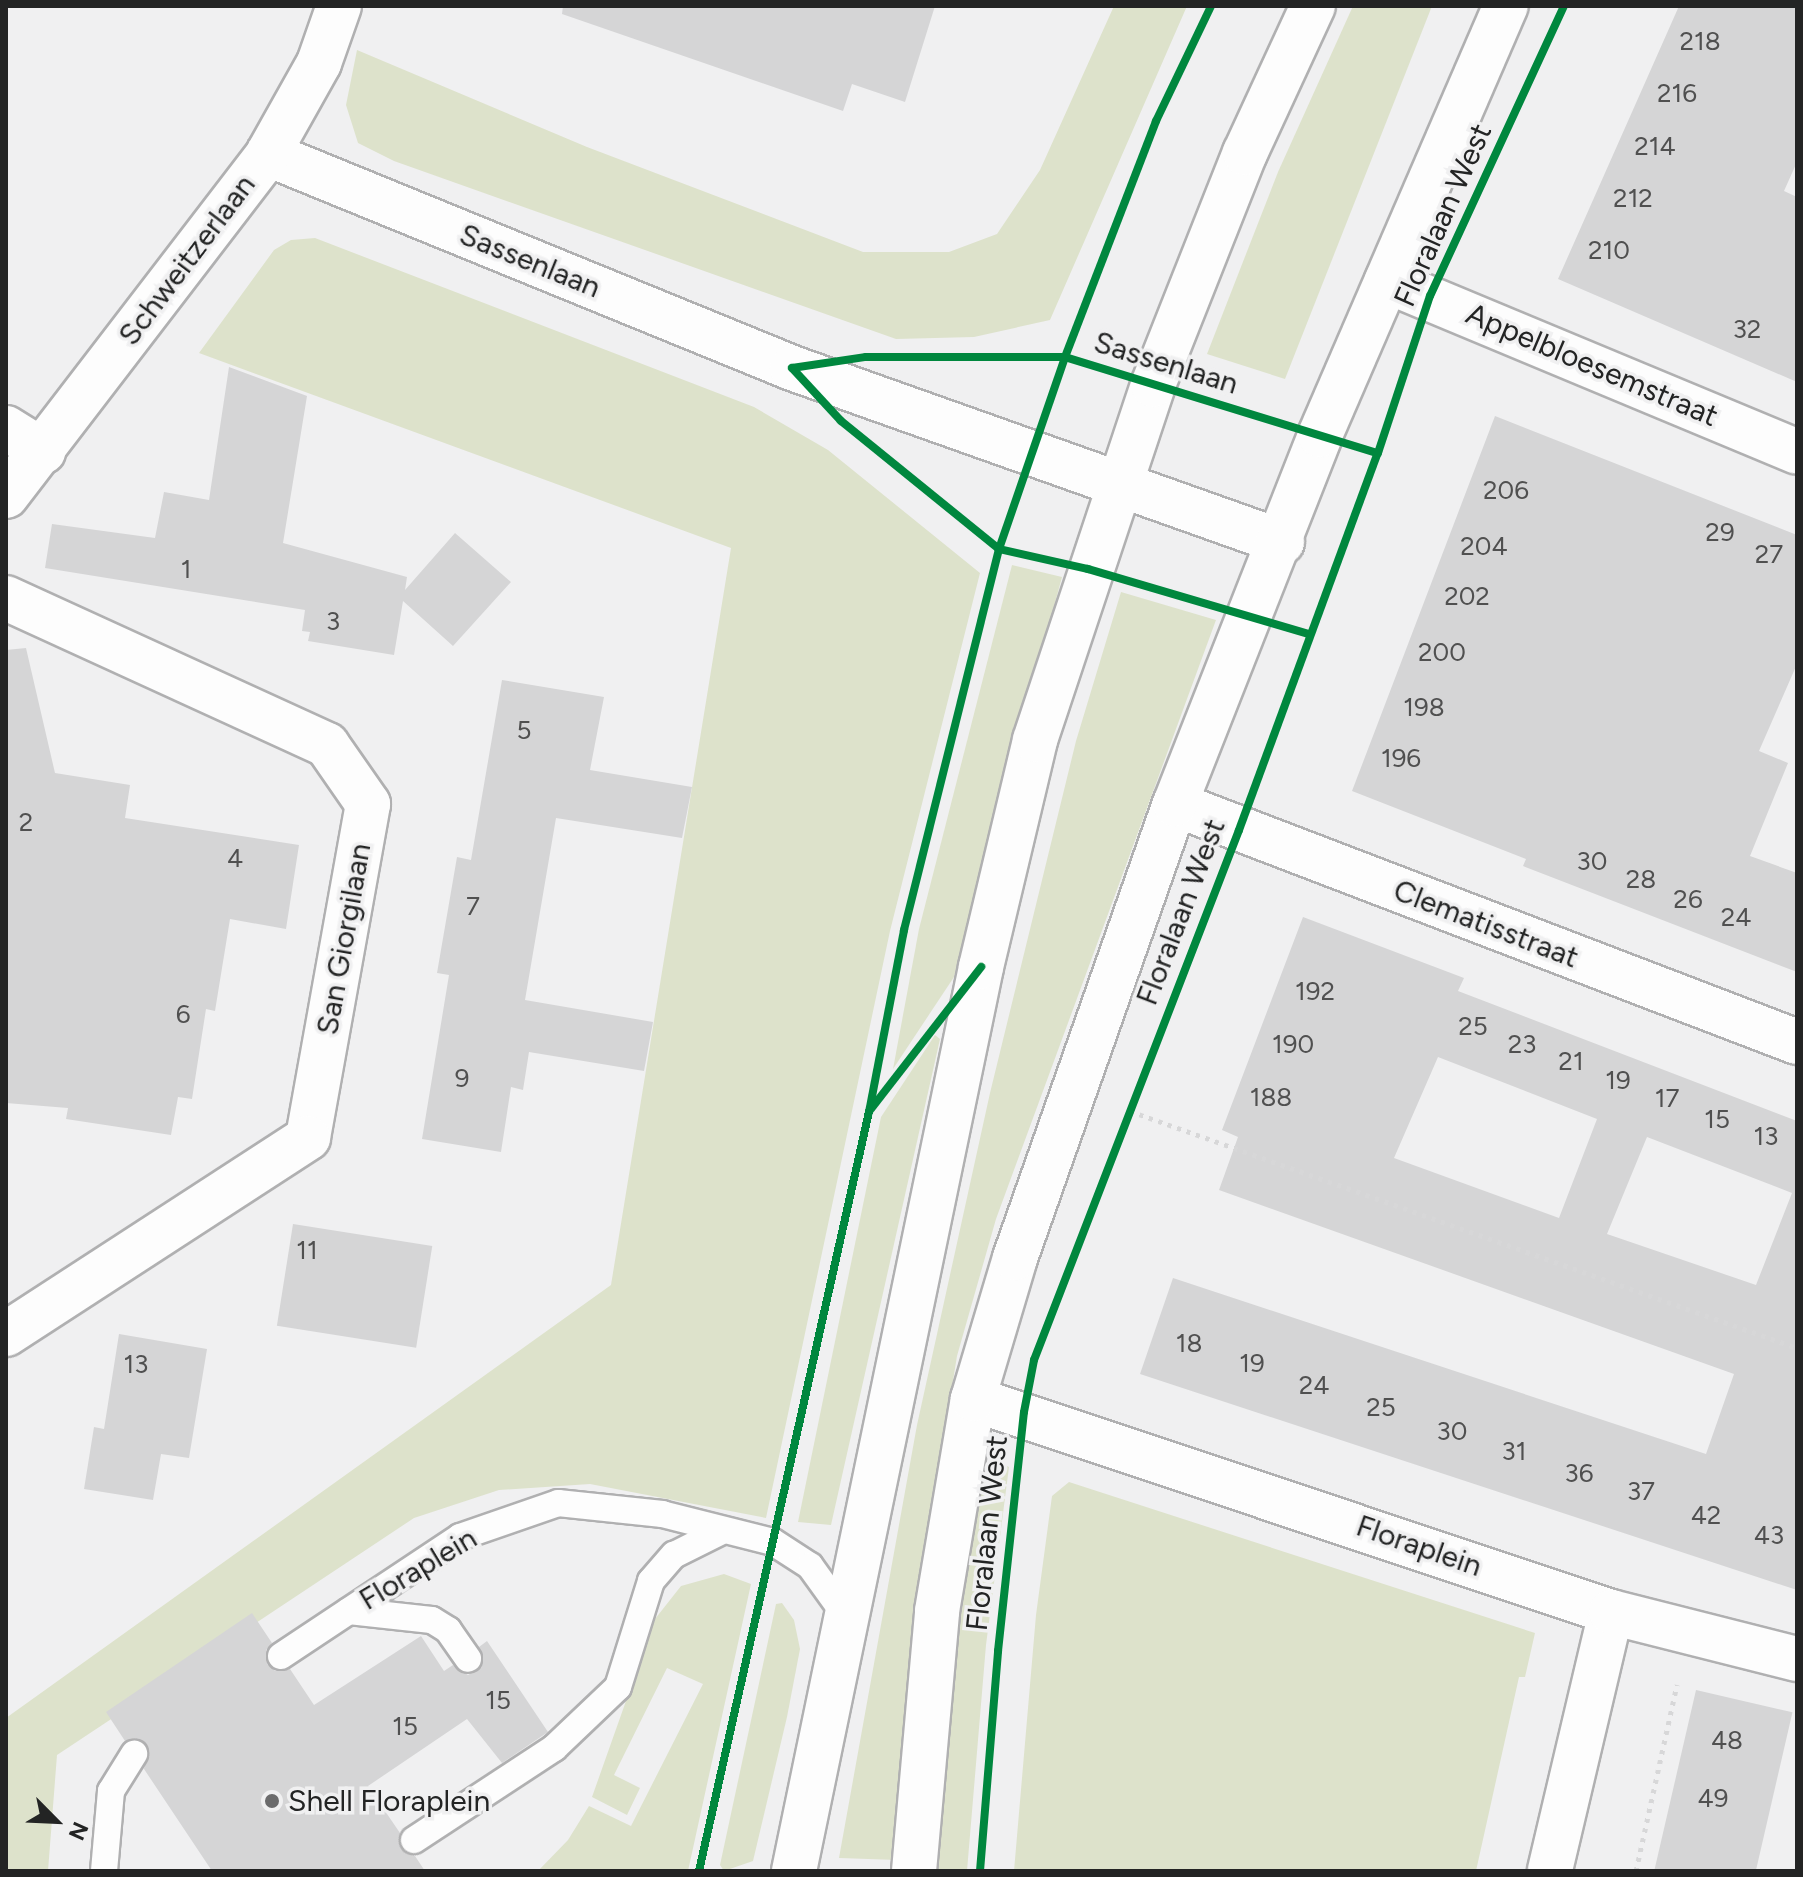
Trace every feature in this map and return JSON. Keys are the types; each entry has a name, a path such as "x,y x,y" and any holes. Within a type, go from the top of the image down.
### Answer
{"street":[{"name":"Schweitzerlaan","path":"6,496 268,154 319,63 339,6"},
{"path":"794,1871 978,983 1035,740 1119,482 1245,153 1313,6"},
{"name":"Floralaan West","path":"914,1871 937,1611 973,1399 1015,1258 1175,804 1282,542 1320,435 1506,6"},
{"name":"Sassenlaan","path":"268,154 792,368 1282,542"},
{"name":"Appelbloesemstraat","path":"1387,281 1797,452"},
{"path":"6,428 43,451"},
{"name":"San Giorgilaan","path":"6,598 327,745 368,804 308,1138 6,1334"},
{"name":"Clematisstraat","path":"1175,804 1797,1042"},
{"name":"Floraplein","path":"973,1399 1611,1612 1797,1659"},
{"path":"1550,1871 1611,1612"}],"lane":[{"name":"Floraplein","path":"281,1656 460,1537 558,1503 662,1514 720,1532 747,1534 793,1550 846,1616"},
{"path":"414,1840 536,1753 618,1687 651,1581 674,1555 720,1532"},
{"name":"Floraplein","path":"349,1611 408,1613 432,1620 448,1630 468,1659"},
{"path":"104,1871 111,1791 134,1754"}],"path":[{"path":"1124,1125 1135,1096"},
{"path":"1130,1111 1797,1348"},
{"path":"1636,1871 1689,1631"}],"green space":[{"path":"1114,6 1187,6 1050,320 974,337 896,339 394,161 358,143 346,105 357,50 587,147 863,252 949,252 997,234 1040,170"},
{"path":"1353,6 1432,6 1285,379 1207,354 1278,172"},
{"path":"315,238 754,407 828,450 980,573 890,931 766,1518 590,1484 499,1490 414,1518 57,1755 48,1871 6,1871 6,1718 611,1285 731,548 199,353 274,250 291,240"},
{"path":"1012,565 1062,577 954,977 893,1069 919,929"},
{"path":"1121,592 1216,620 996,1219 957,1356 918,1597 897,1860 839,1858 917,1425 990,1093 1076,741"},
{"path":"935,1035 940,1039 831,1525 798,1522 881,1117"},
{"path":"1005,1465 1009,1467 986,1645 967,1871 938,1871 956,1638 974,1503 982,1485"},
{"path":"1069,1482 1535,1633 1525,1677 1519,1677 1476,1871 1014,1871 1036,1615 1052,1496"},
{"path":"724,1574 751,1584 688,1871 538,1871 568,1840 589,1806 631,1826 703,1684 667,1668 614,1775 640,1788 627,1815 592,1797 655,1619 681,1586"},
{"path":"782,1603 794,1620 800,1649 787,1717 753,1861 724,1871 720,1865 776,1604"}],"building":[{"path":"563,6 935,6 905,102 852,84 843,111 562,14"},
{"path":"1679,6 1797,6 1797,162 1784,191 1797,197 1797,382 1558,279"},
{"path":"229,367 307,396 283,543 407,577 405,590 455,533 511,582 453,646 403,601 394,655 308,641 310,632 302,631 305,610 45,568 52,524 155,538 164,492 209,500"},
{"path":"1495,416 1797,535 1797,664 1759,751 1788,763 1750,856 1797,873 1797,972 1523,866 1526,859 1352,791"},
{"path":"26,648 55,773 130,785 125,818 299,845 286,929 230,919 215,1011 206,1009 192,1099 178,1097 171,1135 66,1119 68,1108 6,1103 6,650"},
{"path":"502,680 604,697 590,770 692,787 682,838 556,818 525,1000 653,1022 644,1071 529,1052 523,1090 511,1087 501,1152 422,1139 449,975 437,973 457,857 471,860"},
{"path":"1303,917 1464,978 1458,991 1797,1121 1797,1590 1140,1374 1173,1278 1706,1454 1734,1374 1219,1190 1238,1137 1222,1130","holes":["1438,1057 1597,1119 1559,1218 1394,1158","1647,1137 1792,1193 1756,1285 1607,1234"]},
{"path":"293,1224 432,1246 416,1348 277,1326"},
{"path":"119,1334 207,1349 189,1458 161,1454 153,1500 84,1489 94,1427 104,1429"},
{"path":"252,1613 272,1643 266,1650 267,1664 275,1671 290,1669 314,1705 421,1636 444,1671 453,1665 468,1675 482,1667 479,1647 487,1641 548,1732 502,1763 467,1719 368,1786 400,1833 401,1849 415,1856 425,1871 212,1871 144,1769 148,1746 135,1738 125,1741 106,1712"},
{"path":"1696,1690 1792,1712 1756,1871 1654,1870"}],"cycle path":[{"path":"699,1871 869,1112 904,930 999,549 1065,357 1156,121 1211,6"},
{"path":"980,1871 998,1651 1024,1412 1034,1360 1239,830 1378,453 1430,296 1564,6"},
{"path":"792,368 866,357 1065,357 1378,453"},
{"path":"792,368 841,421 999,549 1088,569 1309,634"},
{"path":"871,1109 981,967"}],"place":[{"name":"Shell Floraplein","path":"272,1801"}]}
